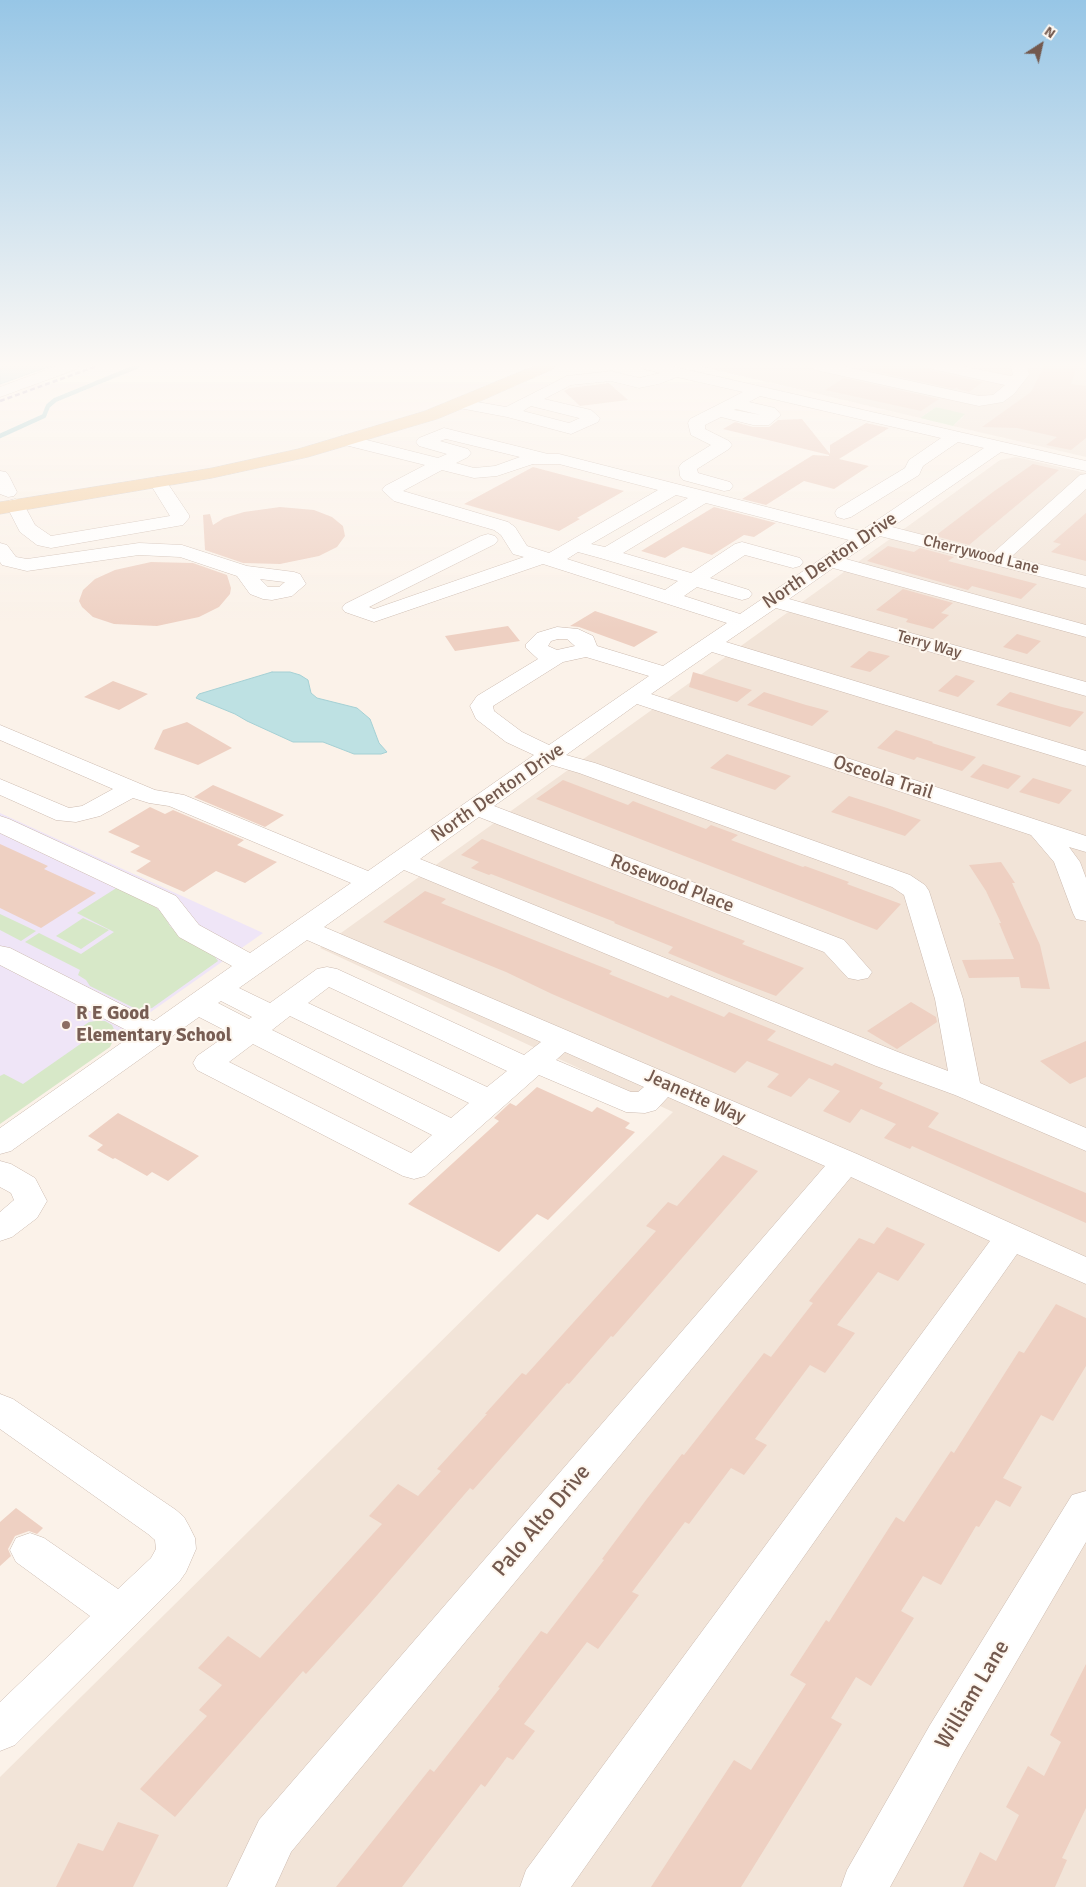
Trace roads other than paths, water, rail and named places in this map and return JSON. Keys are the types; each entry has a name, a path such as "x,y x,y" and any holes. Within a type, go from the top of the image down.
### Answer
{"main road":[{"path":"5,495 230,454"},
{"path":"5,495 158,482 239,467 291,454"}],"street":[{"path":"401,454 474,472 497,471 531,459 542,458"},
{"path":"460,454 391,490 400,497 501,526 508,531 520,550 742,621"},
{"path":"466,454 511,466"},
{"path":"527,454 559,460 702,497 804,513 875,530"},
{"path":"709,454 688,467 689,476 792,505 804,513"},
{"path":"875,530 837,511 913,471 915,464 929,454"},
{"name":"North Denton Drive","path":"0,1143 302,928 477,808 665,674 986,454"},
{"path":"1033,454 1086,466"},
{"path":"996,559 1086,479"},
{"path":"5,495 27,528 44,541 61,542 176,521 180,518 180,515 158,482"},
{"path":"488,540 352,608 374,616 547,558 575,545 672,490"},
{"path":"608,554 702,497"},
{"path":"668,597 742,548 799,556 775,538 804,513"},
{"name":"Cherrywood Lane","path":"875,530 1084,579"},
{"path":"0,542 14,535 32,531"},
{"path":"575,545 742,594"},
{"path":"0,549 9,561 27,565 139,549 165,549 198,555 244,572"},
{"path":"830,561 1086,631"},
{"name":"Terry Way","path":"772,600 1086,689"},
{"path":"709,644 1086,759"},
{"path":"665,674 588,650 556,657 485,701 481,706 484,714 514,737 550,756 901,882 916,891 949,1000 961,1054 966,1088"},
{"name":"Osceola Trail","path":"634,696 1040,830 1068,862 1086,913"},
{"path":"0,732 148,796 175,800 370,881"},
{"path":"0,786 65,815 76,815 91,811 131,789"},
{"name":"Rosewood Place","path":"477,808 834,946 858,972"},
{"path":"0,824 167,902 189,931 250,965"},
{"path":"1040,830 1086,844"},
{"path":"401,860 887,1059 966,1088 1086,1140"},
{"name":"Jeanette Way","path":"302,928 846,1162 1086,1271"},
{"path":"0,954 155,1033"},
{"path":"562,1039 531,1065 414,1168 208,1063 327,975 531,1065 626,1102 645,1103 665,1083"},
{"path":"207,996 270,1017 490,1101"},
{"path":"270,1017 455,1132"},
{"name":"Palo Alto Drive","path":"250,1887 275,1836 846,1162"},
{"path":"0,1172 24,1186 31,1201 25,1210 0,1229"},
{"path":"543,1887 1010,1237"},
{"path":"0,1410 170,1529 175,1538 176,1549 172,1560 165,1570 0,1731"},
{"name":"William Lane","path":"864,1887 946,1740 1086,1507"},
{"path":"30,1550 120,1614"}],"water":[{"path":"272,672 290,672 300,675 308,680 311,693 317,698 357,708 370,719 379,743 387,752 381,754 354,754 323,742 293,742 235,714 196,698 199,694"}],"place":[{"name":"R E Good Elementary School","path":"66,1025"}]}
